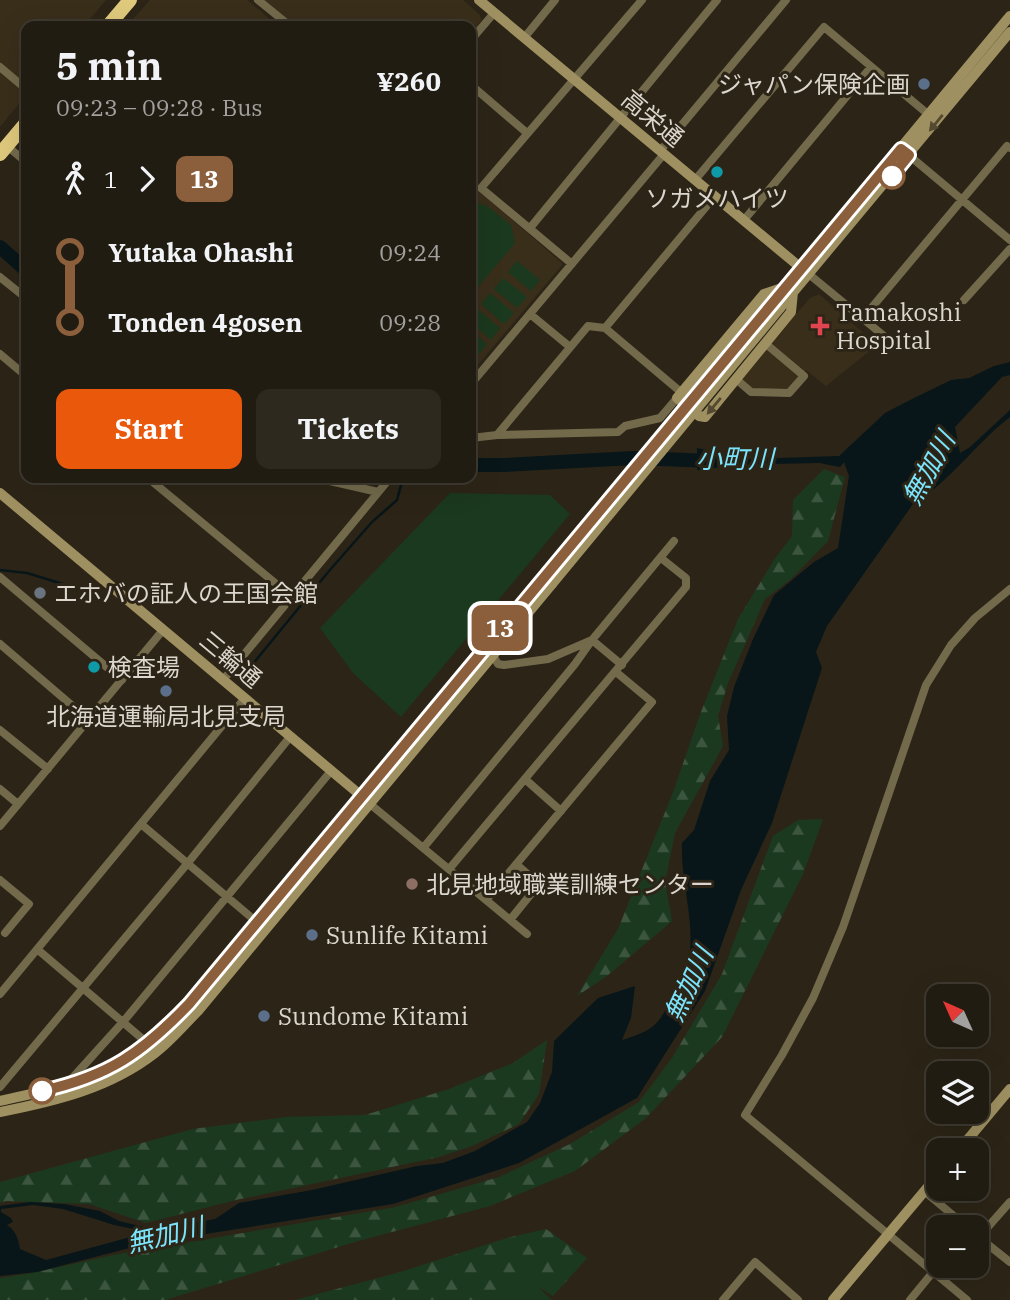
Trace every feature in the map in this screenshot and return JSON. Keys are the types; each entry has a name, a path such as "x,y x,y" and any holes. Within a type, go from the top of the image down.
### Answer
{"highway":[{"path":"112,21 130,0"},
{"path":"4,150 21,129"}],"street":[{"path":"258,0 284,21"},
{"name":"高栄通","path":"478,0 805,271"},
{"path":"524,38 555,0"},
{"path":"572,264 481,188 642,0"},
{"path":"530,228 717,0"},
{"path":"476,378 572,264 784,1"},
{"path":"476,34 494,13"},
{"path":"905,152 929,115 1010,16"},
{"path":"695,180 824,27 929,115"},
{"path":"0,1112 68,1097 95,1088 128,1072 153,1048 261,925 789,289 1010,32"},
{"path":"0,67 21,85"},
{"path":"744,220 871,67"},
{"path":"476,89 527,132"},
{"path":"863,318 1007,146 1010,148"},
{"path":"4,150 21,159"},
{"path":"905,152 1010,240"},
{"path":"605,328 715,196"},
{"path":"964,300 1010,249"},
{"path":"805,271 884,336"},
{"path":"0,277 21,294"},
{"path":"497,435 588,326 605,328 699,416 705,417 791,312 789,289"},
{"path":"476,437 618,432 625,426 660,418 764,294 789,289"},
{"path":"530,314 570,347"},
{"path":"736,379 751,392 789,393 804,376 765,344"},
{"path":"0,355 21,372"},
{"path":"154,483 292,597"},
{"path":"339,483 378,492"},
{"path":"223,680 385,483"},
{"name":"三輪通","path":"0,493 366,800"},
{"path":"424,847 674,541"},
{"path":"450,869 686,587 685,578 661,558"},
{"path":"0,578 122,680"},
{"path":"926,1266 745,1115 813,998 843,927 926,685 951,645 975,618 1010,589"},
{"path":"0,826 163,630"},
{"path":"488,650 498,664 524,663 548,659 592,640"},
{"path":"487,899 652,702 592,640"},
{"path":"0,644 89,720"},
{"path":"0,994 245,698"},
{"path":"0,730 48,769"},
{"path":"0,1087 187,864 289,737"},
{"path":"65,1086 123,1022 331,771"},
{"path":"526,779 561,810"},
{"path":"0,789 18,804"},
{"path":"366,800 527,934"},
{"path":"141,824 261,925"},
{"path":"510,920 539,884 516,864"},
{"path":"0,880 29,904 5,933"},
{"path":"37,949 153,1048"},
{"path":"0,1101 65,1086 153,1048"},
{"path":"969,1138 1010,1089"},
{"path":"833,1300 926,1189"},
{"path":"924,1191 953,1215"},
{"path":"989,1224 1010,1202"},
{"path":"989,1245 1010,1262"},
{"path":"723,1300 755,1262 798,1300"},
{"path":"910,1300 928,1278"},
{"path":"940,1278 967,1300"}],"shaded area":[{"path":"0,0 106,0 88,21 21,21 21,101 0,127"},
{"path":"150,0 247,0 272,21 131,21"},
{"path":"264,0 463,0 480,15 481,21 476,28 476,21 289,21"},
{"path":"476,188 563,264 476,367"},
{"name":"Tamakoshi Hospital","path":"819,294 877,345 826,386 806,370 787,391 752,390 740,380 810,298"}],"green space":[{"path":"476,203 487,206 511,225 515,243 476,289"},
{"path":"517,261 540,280 531,291 508,272"},
{"path":"503,278 527,297 517,308 494,289"},
{"path":"490,293 514,313 504,324 481,304"},
{"path":"476,310 500,328 491,340 476,327"},
{"path":"476,335 487,344 478,355 476,354"},
{"path":"824,469 845,477 828,541 791,579 765,599 728,683 718,716 723,746 675,833 665,882 672,921 607,976 577,996 618,929 738,619 792,536 793,500"},
{"path":"450,493 550,495 570,514 401,717 353,673 320,628"},
{"path":"823,819 803,874 722,1037 646,1118 575,1171 490,1206 358,1241 165,1300 0,1300 0,1278 113,1255 396,1207 499,1177 570,1144 639,1102 672,1058 722,974 773,836 798,820"},
{"path":"547,1040 539,1094 519,1124 472,1146 439,1157 236,1200 146,1223 89,1204 0,1203 0,1182 193,1129 286,1117 365,1115 449,1089 513,1063"},
{"path":"546,1229 587,1258 553,1296 540,1288 528,1300 295,1300 397,1273 507,1238"},
{"path":"527,1277 552,1300 479,1300"}],"water":[{"name":"無加川","path":"1010,362 1010,375 1002,377 955,427 960,453 1010,410 1010,417 939,485 913,504 827,626 816,652 822,668 772,823 741,890 705,991 637,1098 519,1163 393,1204 149,1243 37,1272 0,1276 0,1206 30,1202 64,1204 100,1211 119,1221 156,1230 215,1219 239,1203 443,1163 475,1151 527,1122 540,1103 552,1072 554,1041 598,998 635,986 631,1018 622,1040 642,1033 654,1025 686,972 691,940 682,843 694,830 710,781 729,750 727,716 734,687 774,595 814,562 838,548 849,476 844,462 840,467 819,463 718,465 709,471 697,470 697,448 706,450 709,457 715,460 839,456 885,413 951,380 969,378","holes":["33,1205 63,1209 143,1231 145,1233 46,1260 20,1249 16,1235 7,1225 13,1222 11,1218 1,1212 1,1209"]}],"waterway":[{"name":"小町川","path":"0,247 21,266"},
{"name":"小町川","path":"476,465 633,458 714,461"},
{"path":"252,665 372,522 397,500 402,483"},
{"path":"0,570 27,573 92,593"}],"bus line":[{"name":"13","path":"42,1091 90,1078 122,1062 161,1034 189,1004 901,149 909,155 892,176"}],"place":[{"name":"ジャパン保険企画","path":"924,84"},
{"name":"ソガメハイツ","path":"717,172"},
{"name":"Tamakoshi Hospital","path":"820,326"},
{"name":"エホバの証人の王国会館","path":"40,593"},
{"name":"検査場","path":"94,667"},
{"name":"北海道運輸局北見支局","path":"166,691"},
{"name":"北見地域職業訓練センター","path":"412,884"},
{"name":"Sunlife Kitami","path":"312,935"},
{"name":"Sundome Kitami","path":"264,1016"}]}
